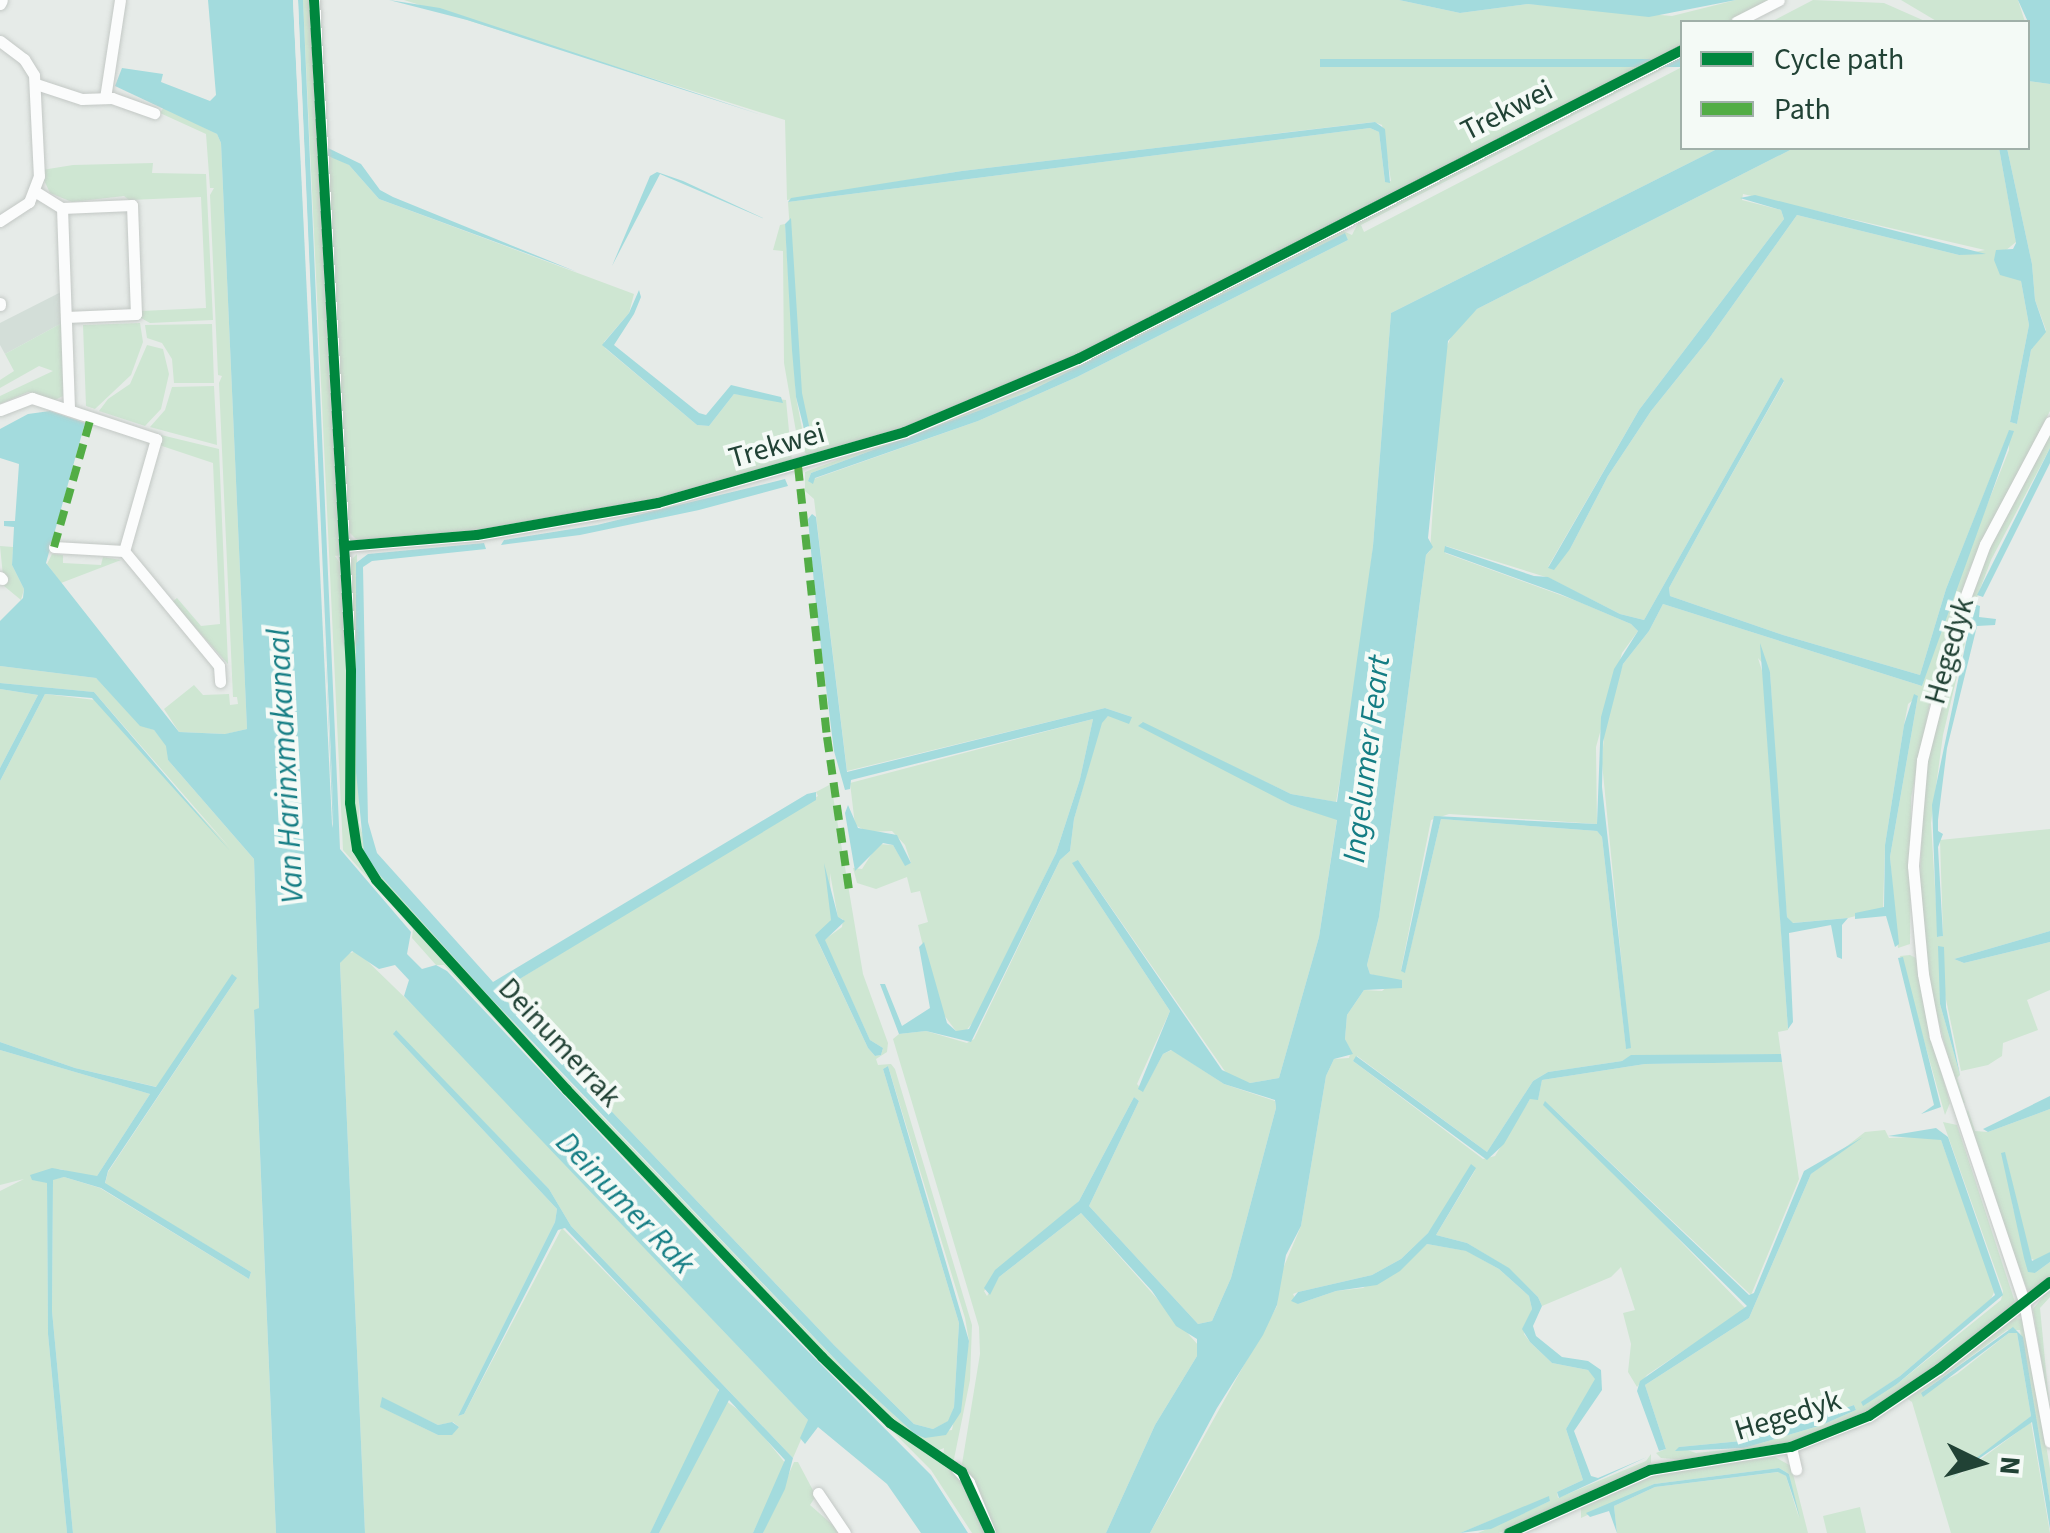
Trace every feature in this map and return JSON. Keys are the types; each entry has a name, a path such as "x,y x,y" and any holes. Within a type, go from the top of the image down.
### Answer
{"street":[{"path":"105,98 120,0"},
{"path":"314,0 349,638"},
{"path":"1740,20 1779,0"},
{"path":"0,41 30,66 36,84 36,192 20,210 0,221"},
{"name":"Trekwei","path":"345,546 464,536 630,509 761,477 905,432 991,398 1120,338 1680,51"},
{"path":"36,84 82,99 105,98 154,114"},
{"path":"36,192 62,208 132,204 136,314 66,317"},
{"path":"62,208 69,410"},
{"path":"0,410 28,397 156,439 124,551"},
{"name":"Hegedyk","path":"2050,422 1985,544 1959,614 1924,750 1914,846 1917,930 1935,1037 2024,1302 2050,1442"},
{"path":"54,547 124,551 219,666 220,682"},
{"name":"Hegedyk","path":"1510,1533 1650,1470 1791,1447 1868,1416 1939,1369 2050,1282"},
{"path":"1791,1447 1796,1469"},
{"path":"956,1468 968,1482 990,1533"},
{"path":"818,1493 845,1533"}],"shaded area":[{"path":"61,292 62,323 5,354 0,345 0,323"}],"green space":[{"path":"303,0 311,0 328,368 342,555 335,556 340,563 348,656 347,803 355,850 375,882 574,1101 820,1358 889,1425 958,1473 986,1533 972,1533 931,1470 665,1202 444,965 436,965 412,938 413,929 343,850"},
{"path":"404,0 1399,0 1460,13 1528,4 1672,16 1736,0 1772,0 1732,20 1680,20 1680,47 1118,336 936,417 809,458 798,443 784,363 783,251 773,250 780,225 785,224 796,397 804,439 788,202 1370,128 1379,132 1385,182 1391,181 1382,125 1374,122 962,171 787,200 785,120"},
{"path":"1813,0 1884,3 1922,20 1775,20"},
{"path":"1901,0 2018,0 2024,20 1935,20"},
{"path":"1680,54 1680,60 1361,225 1364,232 1680,68 1680,150 1715,150 1391,313 1373,546 1356,689 1336,802 1291,794 1140,722 1291,805 1337,819 1319,937 1279,1078 1250,1083 1229,1077 1078,860 1084,881 1170,1011 1137,1084 1143,1091 1163,1054 1172,1050 1224,1084 1275,1101 1276,1108 1231,1278 1212,1321 1198,1324 1089,1206 1139,1101 1134,1097 1079,1201 984,1291 987,1296 999,1277 1081,1213 1199,1346 1197,1356 1155,1425 1106,1533 994,1533 962,1464 980,1354 979,1327 893,1039 899,1034 926,1031 967,1043 974,1039 1060,860 1070,851 1074,819 1101,723 1108,716 1132,717 1105,708 847,771 814,499 805,491 805,472 951,418 1341,230 1352,235 1360,219","holes":["1345,234 1348,240 1077,377 978,421 808,481 811,473 1026,393"]},
{"path":"2030,81 2050,84 2050,411 1968,572 1931,698 1911,798 1910,944 1898,948 1890,857 1918,696 1908,704 1904,725 1885,845 1883,909 1848,918 1792,923 1787,917 1782,864 1770,672 1758,658 1763,674 1788,1030 1778,1032 1781,1054 1631,1056 1622,1061 1548,1072 1533,1081 1487,1152 1357,1056 1353,1061 1483,1159 1495,1156 1530,1099 1538,1099 1542,1080 1645,1064 1782,1062 1799,1179 1751,1295 1546,1102 1746,1309 1647,1375 1637,1387 1628,1372 1631,1344 1623,1313 1635,1310 1621,1267 1611,1277 1542,1306 1538,1297 1508,1268 1467,1243 1436,1235 1476,1169 1428,1233 1401,1259 1372,1275 1293,1294 1298,1304 1336,1291 1363,1288 1427,1244 1467,1251 1499,1269 1529,1296 1532,1309 1524,1334 1530,1342 1552,1363 1588,1370 1596,1379 1566,1429 1583,1480 1557,1492 1558,1498 1646,1461 1651,1454 1651,1463 1499,1533 1478,1533 1550,1501 1549,1497 1460,1533 1150,1533 1277,1306 1279,1278 1301,1226 1326,1076 1334,1059 1349,1058 1351,1051 1345,1039 1347,1015 1364,990 1382,991 1394,981 1370,974 1367,965 1379,917 1426,555 1430,551 1443,355 1455,328 1477,309 1790,150 1999,150 2016,242 1994,260 2021,281 2029,325 2010,422 2017,424 2031,350 2046,330 2035,300 2032,264 2007,150 2030,150","holes":["1743,194 1985,250 1959,255 1797,215 1708,340 1651,411 1608,476 1570,549 1548,567 1639,410 1784,219 1781,210 1742,200","1781,377 1784,382 1669,588 1670,596 1783,635 1920,675 1946,589 2009,431 2009,450 1946,608 1922,686 1663,604 1649,631 1623,664 1605,720 1602,763 1630,1048 1626,1048 1602,837 1597,831 1441,819 1405,972 1401,970 1431,820 1449,814 1597,824 1596,747 1622,653 1638,631 1631,624 1577,601 1445,553 1446,546 1549,578 1620,614 1644,620"]},
{"path":"164,107 217,134 221,143 247,729 226,734 179,732 164,709 194,685 203,695 229,694 230,705 238,704 237,697 233,697 219,383 222,376 218,375 210,195 214,188 210,188 206,134 160,113"},
{"path":"326,152 349,165 379,199 634,294 629,313 604,342 605,348 697,425 709,426 734,394 786,400 792,462 700,490 532,523 363,542 356,539 346,529"},
{"path":"153,163 152,173 206,174 213,320 150,323 141,318 141,311 206,308 201,197 129,200 124,196 72,202 50,193 42,176 42,170 73,165"},
{"path":"62,323 63,396 55,400 28,392 0,404 0,396 53,371 39,366 0,388 0,380 14,371 5,354"},
{"path":"140,323 143,342 131,375 95,409 86,406 83,325"},
{"path":"212,324 214,383 174,383 172,359 162,343 147,338 145,325"},
{"path":"147,345 163,349 169,374 161,409 145,426 99,411 108,399 130,384"},
{"path":"214,386 217,445 150,427 165,410 172,387"},
{"path":"2050,433 2050,448 1991,560 1974,605 1943,735 1931,823 1938,937 1943,936 1940,840 2050,829 2050,931 1954,959 1964,963 2050,942 2050,990 2027,1000 2038,1030 2003,1043 2002,1056 1988,1065 1961,1071 1944,990 1940,1004 1960,1075 1957,1078 1965,1103 1960,1103 1930,988 1919,894 1925,769 1961,623 1984,559"},
{"path":"161,435 219,449 228,664 172,602 177,598 201,626 220,624 213,463 159,445"},
{"path":"0,546 13,547 12,565 24,589 21,600 4,586"},
{"path":"52,554 63,555 63,563 101,565 103,557 121,560 61,583 47,564"},
{"path":"357,554 359,823 372,865 547,1059 851,1376 915,1434 952,1430 969,1341 965,1318 888,1066 883,1069 959,1323 954,1407 949,1421 933,1429 914,1424 834,1345 498,992 818,796 816,792 831,784 863,974 888,1043 887,1052 876,1059 878,1065 891,1064 895,1069 972,1325 970,1380 953,1464 943,1458 944,1448 934,1452 892,1421 824,1355 569,1088 367,864 356,834 352,803 349,562","holes":["830,873 838,918 843,919 842,927 824,940 870,1040 883,1048 881,1055 875,1056 868,1048 819,944 831,920"]},
{"path":"0,666 96,678 140,725 154,730 167,746 168,760 254,859 259,1008 254,1011 276,1533 73,1533 52,1311 53,1179 64,1177 100,1188 249,1279 251,1272 105,1184 108,1172 237,978 157,1087 75,1068 0,1042 0,781 45,694 95,700 231,849 94,692 0,683"},
{"path":"0,689 38,695 0,768"},
{"path":"1093,719 1080,779 1056,853 974,1021 964,1033 956,1031 944,1015 922,942 918,925 928,922 920,891 911,893 907,877 876,889 857,883 853,868 862,869 878,844 893,845 905,865 911,863 905,845 892,831 868,832 855,825 850,783"},
{"path":"357,951 427,1019 809,1421 793,1458 571,1226 549,1189 395,1030 394,1035 557,1209 555,1222 458,1416 464,1414 562,1228 717,1386 719,1395 650,1533 365,1533 340,963 347,954","holes":["382,1398 438,1425 453,1422 459,1427 438,1435 381,1407"]},
{"path":"1900,956 1916,958 1928,1026 1950,1103 1945,1115"},
{"path":"0,1050 150,1094 97,1176 89,1178 60,1169 39,1179 47,1182 48,1334 67,1533 0,1533 0,1191 24,1179 0,1185"},
{"path":"2050,1109 2050,1252 2038,1262 2030,1258 2005,1153 2013,1208 2035,1273 2050,1262 2050,1277 2028,1292 1963,1116 1968,1110 1975,1131 1988,1132"},
{"path":"1943,1122 1957,1125 2015,1302 1937,1365 1867,1411 1790,1443 1685,1460 1661,1458 1656,1453 1666,1449 1645,1385 1749,1318 1811,1174 1865,1132 1885,1130 1889,1138 1934,1136 1941,1140 1995,1290 1991,1299 1900,1376 1862,1402 1897,1384 2001,1300 2003,1291","holes":["1854,1405 1856,1410 1822,1425 1744,1448 1696,1453 1679,1447 1752,1440"]},
{"path":"2050,1288 2050,1297 2040,1308 2050,1413 2033,1309"},
{"path":"2013,1318 2023,1319 2028,1336 2050,1469 2050,1502 2020,1330 2007,1330 1921,1393 1957,1374 2009,1333 2017,1333 2031,1416 1950,1482 2031,1422 2050,1533 1951,1533 1912,1402 1906,1398"},
{"path":"726,1401 747,1416 786,1464 753,1533 659,1533"},
{"path":"1775,1457 1791,1466 1808,1533 1617,1533 1614,1506 1655,1487 1779,1472 1786,1476 1799,1518 1789,1474 1779,1468 1654,1484 1581,1518 1581,1505 1651,1474"},
{"path":"794,1462 798,1462 816,1496 810,1505 842,1533 763,1533"},
{"path":"1860,1507 1866,1533 1827,1533 1823,1516"}],"water":[{"path":"208,0 293,0 334,827 298,0 303,0 340,849 411,932 407,954 422,969 436,965 447,971 736,1279 931,1475 968,1533 921,1533 887,1484 818,1427 805,1444 800,1438 808,1420 404,996 409,980 395,965 379,969 352,951 340,963 365,1533 276,1533 254,1010 259,1008 254,859 168,760 166,746 154,730 140,726 96,678 0,666 0,621 23,598 24,589 12,565 14,527 4,526 4,521 15,521 19,464 0,458 0,429 28,414 50,411 85,423 46,563 179,732 225,734 247,729 221,143 217,134 115,86 122,68 163,74 161,82 210,101 216,95"},
{"path":"389,0 440,8 771,118 467,20"},
{"path":"1399,0 1736,0 1649,17 1528,4 1460,13"},
{"path":"2018,0 2050,0 2050,84 2030,81 2027,20"},
{"path":"1320,59 1680,59 1680,67 1320,67"},
{"path":"1375,122 1385,129 1390,183 1385,182 1379,132 1370,128 788,202 791,198 962,171"},
{"path":"328,148 361,164 380,190 393,197 577,272 379,199 349,165 328,156"},
{"name":"Ingelumer Feart","path":"1715,150 1790,150 1477,309 1448,341 1428,538 1433,547 1426,555 1379,917 1367,965 1370,974 1402,980 1402,988 1364,990 1347,1015 1345,1039 1353,1054 1334,1059 1326,1076 1301,1226 1286,1255 1277,1305 1263,1335 1217,1408 1150,1533 1106,1533 1155,1425 1197,1356 1197,1339 1176,1326 1152,1291 1081,1213 999,1277 990,1295 984,1288 995,1270 1079,1201 1134,1097 1139,1101 1089,1206 1198,1324 1212,1321 1231,1278 1276,1108 1275,1100 1224,1084 1171,1050 1163,1054 1143,1092 1138,1089 1170,1011 1072,863 1078,860 1222,1070 1250,1083 1279,1078 1319,937 1337,820 1291,805 1138,726 1143,722 1291,794 1337,802 1373,546 1391,313"},
{"path":"1999,150 2007,150 2032,264 2035,300 2046,332 2031,350 2017,424 2010,422 2029,325 2021,281 2000,275 1994,260 1996,250 2013,249 2016,243"},
{"path":"657,172 767,220 660,174 612,266 650,176"},
{"path":"1755,195 1986,254 1959,255 1797,215 1708,340 1651,411 1608,476 1570,549 1554,570 1548,568 1639,410 1784,219 1781,210 1740,198"},
{"path":"791,218 802,393 811,435 807,440 796,397 792,350 785,224"},
{"path":"1345,233 1348,240 1077,377 978,421 815,478 813,484 808,481 811,473 1026,393"},
{"path":"639,290 641,297 634,314 614,345 699,413 706,415 731,385 781,397 783,403 734,394 709,426 697,425 602,345 629,313"},
{"path":"1781,377 1784,381 1669,588 1670,596 1783,635 1920,675 1946,589 2009,430 2014,431 1922,686 1663,604 1649,631 1623,664 1603,742 1602,787 1631,1048 1626,1049 1602,837 1597,831 1441,819 1405,973 1401,971 1434,816 1597,824 1601,717 1614,669 1638,631 1631,624 1560,594 1444,552 1445,546 1534,576 1548,577 1620,614 1644,620"},
{"path":"2050,448 2050,463 1983,597 1977,595"},
{"path":"785,479 788,486 699,510 580,535 501,545 504,540 597,525"},
{"path":"812,514 816,517 847,772 1105,708 1132,717 1129,724 1108,716 1102,723 1074,819 1070,851 1060,860 971,1042 926,1031 899,1034 880,984 885,984 902,1026 930,1008 919,947 924,942 947,1023 956,1031 969,1029 1056,853 1080,779 1093,719 851,780 850,789 845,790 834,751 817,615 808,519"},
{"path":"484,543 486,549 372,561 363,567 368,822 377,853 493,982 816,792 816,800 498,992 834,1345 914,1424 933,1429 948,1421 954,1407 959,1323 883,1069 888,1066 969,1341 961,1412 946,1435 925,1438 915,1434 851,1376 487,994 379,874 364,852 356,772 356,563 368,554"},
{"path":"1974,604 1980,606 1979,617 1996,619 1995,625 1977,626 1947,748 1938,820 1938,831 1943,834 1938,847 1943,936 1937,937 1932,805"},
{"path":"1760,643 1770,672 1787,917 1793,923 1848,918 1842,925 1842,959 1837,957 1831,925 1789,933 1793,1022 1788,1029"},
{"path":"0,683 94,692 230,851 92,698 45,694 0,781 0,768 38,695 0,689"},
{"path":"1914,694 1918,696 1890,857 1899,944 1895,947 1886,916 1855,919 1855,913 1884,907 1885,845 1904,725"},
{"path":"848,805 858,828 897,835 911,863 905,866 893,845 883,843 855,871 845,813"},
{"path":"824,863 838,917 845,921 825,940 870,1040 883,1048 881,1055 875,1056 868,1048 815,935 831,920"},
{"path":"2050,931 2050,942 1964,963 1954,959"},
{"path":"1938,946 1944,947 1946,1007 1960,1075 1940,1004"},
{"path":"1903,957 1941,1107 1921,1114 1934,1105 1898,958"},
{"path":"232,974 237,978 108,1171 105,1183 251,1272 249,1279 101,1188 64,1177 53,1180 52,1311 73,1533 67,1533 48,1334 47,1183 32,1180 30,1175 52,1168 97,1176 150,1094 0,1050 0,1042 75,1068 156,1087"},
{"path":"396,1030 549,1189 571,1226 793,1458 785,1489 763,1533 753,1533 785,1460 729,1400 659,1533 650,1533 719,1390 565,1228 558,1230 464,1414 458,1416 555,1222 557,1209 393,1034"},
{"path":"1781,1054 1782,1062 1645,1064 1542,1080 1538,1100 1530,1099 1504,1144 1487,1160 1353,1061 1356,1056 1487,1152 1533,1081 1548,1072 1622,1061 1631,1055"},
{"path":"2050,1096 2050,1109 1988,1132 1983,1129"},
{"path":"1545,1101 1749,1295 1754,1293 1804,1171 1863,1137 1811,1174 1749,1318 1645,1385 1666,1449 1659,1451 1637,1391 1640,1381 1747,1306 1543,1105"},
{"path":"1936,1128 1948,1137 2003,1295 1897,1384 1863,1406 1861,1402 1900,1376 1995,1295 1941,1140 1888,1136"},
{"path":"2005,1152 2032,1261 2050,1252 2050,1262 2035,1273 2028,1272 2024,1258 2001,1153"},
{"path":"1471,1164 1476,1168 1436,1235 1467,1243 1509,1268 1542,1306 1533,1326 1536,1336 1562,1357 1588,1361 1601,1370 1602,1390 1574,1431 1591,1476 1598,1478 1647,1457 1559,1498 1557,1492 1583,1480 1566,1429 1595,1379 1588,1370 1552,1363 1530,1342 1522,1329 1532,1309 1529,1296 1499,1269 1466,1251 1427,1244 1400,1271 1377,1285 1336,1291 1298,1304 1291,1301 1298,1292 1372,1275 1401,1259 1428,1233"},
{"path":"2013,1327 2023,1337 2050,1502 2050,1529 2032,1422 1948,1480 2031,1416 2017,1333 2009,1333 1923,1397 1921,1393"},
{"path":"382,1397 438,1425 452,1422 459,1427 452,1435 438,1435 380,1407"},
{"path":"1854,1405 1856,1410 1822,1425 1744,1448 1675,1451 1679,1447 1752,1440"},
{"path":"1779,1468 1789,1474 1800,1518 1786,1476 1778,1472 1655,1487 1614,1506 1617,1533 1609,1511 1590,1517 1586,1513 1654,1484"},
{"path":"1549,1496 1550,1501 1491,1529 1460,1533"}],"pier":[{"path":"293,0 298,0 333,828 332,824"}],"marked path":[{"path":"54,547 91,417"},
{"path":"798,466 827,737 850,896"}],"cycle path":[{"name":"Deinumerrak","path":"314,0 351,671 350,803 357,849 376,880 567,1090 822,1357 890,1423 962,1472 990,1533"},
{"path":"345,546 477,535 658,503 905,432 1078,359 1680,51"},
{"path":"1509,1533 1650,1470 1791,1447 1869,1416 1939,1369 2050,1282"}],"water label":[{"name":"Van Harinxmakanaal","path":"286,766"},
{"name":"Deinumer Rak","path":"625,1203"}]}
